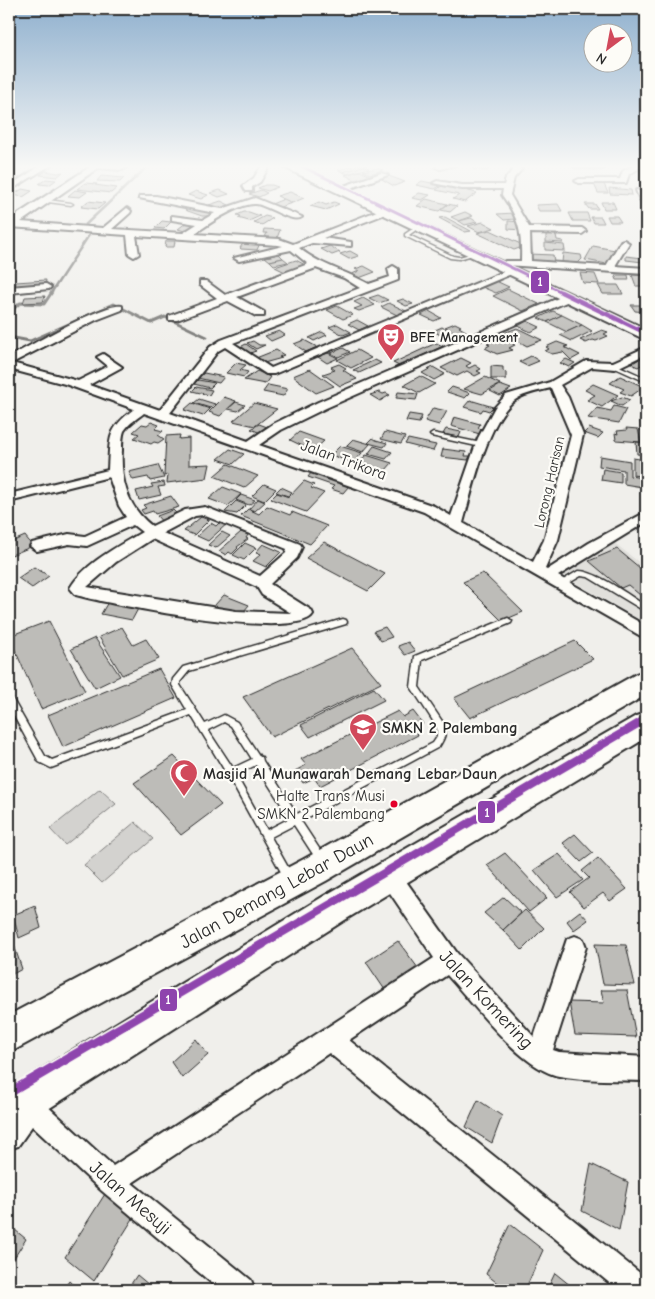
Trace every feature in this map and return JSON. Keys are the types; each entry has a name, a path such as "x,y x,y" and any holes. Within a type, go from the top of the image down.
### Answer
{"highway":[{"name":"Jalan Demang Lebar Daun","path":"9,1035 310,872 646,682"},
{"path":"21,1107 336,907 391,877 646,725"},
{"path":"310,872 336,907"}],"main road":[{"path":"415,226 474,254 510,268 646,329"},
{"path":"424,226 567,298 646,335"}],"street":[{"path":"33,226 279,242 293,247 315,265 347,276 368,288"},
{"path":"97,230 104,226"},
{"path":"186,235 201,226"},
{"path":"239,258 293,247 346,226"},
{"path":"525,226 527,230 526,264"},
{"path":"527,230 582,231"},
{"path":"131,232 134,254"},
{"path":"311,239 348,244"},
{"path":"609,269 624,244"},
{"path":"225,342 265,370 275,371 510,268 526,264 646,271"},
{"path":"173,318 315,265"},
{"path":"163,414 214,349 225,342 394,278 393,269"},
{"path":"203,283 226,298 260,314"},
{"path":"11,296 46,287"},
{"path":"250,445 277,427 322,405 567,298"},
{"path":"9,361 92,318 118,308"},
{"path":"456,524 481,445 501,406 512,397 554,384 590,364 615,366 646,350"},
{"path":"80,386 116,367 103,357"},
{"name":"Jalan Trikora","path":"9,366 144,407 429,509 646,633"},
{"name":"Lorong Harisan","path":"543,573 577,435 562,397 554,384"},
{"path":"144,407 124,422 117,433 114,472 126,506 134,519 153,534 262,583 267,591 306,614 280,621 231,617 79,590 80,583 116,555 153,534 188,514 205,511 295,547 292,555 262,583"},
{"path":"9,498 114,472"},
{"path":"543,573 646,516"},
{"path":"37,546 68,539 87,541 134,519"},
{"name":"Jalan Komering","path":"391,877 449,961 528,1046 549,1061 570,1066 646,1069"},
{"path":"540,1055 575,947"},
{"path":"111,1182 449,961"},
{"path":"330,1038 639,1290"},
{"path":"9,1137 21,1107"},
{"name":"Jalan Mesuji","path":"21,1107 241,1290"}],"lane":[{"path":"615,366 646,380"},
{"path":"433,435 481,445"},
{"path":"562,584 580,573 590,576 646,609"},
{"path":"266,835 436,745 441,737 441,726 416,686 416,662 418,658 508,621"},
{"path":"310,872 266,835 231,773 176,685 177,678 186,669 343,622"},
{"path":"9,700 42,759 51,764 193,711"},
{"path":"204,728 224,718 228,718 234,724 259,760 295,819 310,872"},
{"path":"231,773 259,760"}],"shaded area":[{"path":"611,540 646,568 646,623 559,573"},
{"path":"100,789 116,804 65,845 50,829"},
{"path":"135,822 153,839 102,883 84,865"}],"building":[{"path":"157,226 167,226 164,229 155,228"},
{"path":"182,226 197,226 188,232 178,229"},
{"path":"453,226 461,226 471,231 465,232"},
{"path":"468,226 490,226 494,228 479,232"},
{"path":"508,226 520,226 521,230 508,229"},
{"path":"264,229 280,230 277,238 265,237 267,233 263,233"},
{"path":"490,230 525,246 514,250 477,233"},
{"path":"546,234 556,235 557,240 563,241 563,243 546,242"},
{"path":"166,241 175,241 174,247 165,247"},
{"path":"244,242 260,243 257,250 241,249"},
{"path":"545,243 564,245 565,251 545,250"},
{"path":"330,246 340,252 332,255 321,249"},
{"path":"593,246 615,250 607,264 585,260"},
{"path":"350,251 359,256 349,259 340,254"},
{"path":"563,253 581,255 582,259 578,263 562,262"},
{"path":"279,254 283,258 270,261 265,257"},
{"path":"530,254 553,255 554,263 530,262"},
{"path":"626,256 643,258 643,262 626,260"},
{"path":"283,258 288,262 274,265 270,261"},
{"path":"296,260 305,265 285,272 275,267"},
{"path":"364,266 375,272 359,278 352,274 359,271 355,269"},
{"path":"580,273 595,274 599,284 583,283"},
{"path":"615,275 628,275 629,280 617,280"},
{"path":"632,275 646,276 646,286 636,286"},
{"path":"46,280 45,287 15,289 16,282"},
{"path":"496,281 509,287 496,293 482,287"},
{"path":"598,285 618,285 623,294 603,294"},
{"path":"508,289 539,304 523,311 493,296"},
{"path":"378,295 388,300 379,303 369,298"},
{"path":"45,296 43,302 23,303 25,297"},
{"path":"363,298 375,305 359,311 354,309 362,306 354,302"},
{"path":"403,299 413,304 406,306 397,301"},
{"path":"389,303 406,311 397,315 381,307"},
{"path":"631,305 644,305 646,312 635,311"},
{"path":"337,306 353,315 343,319 327,310"},
{"path":"429,311 441,318 434,321 421,315"},
{"path":"553,311 562,315 547,322 538,318"},
{"path":"562,315 582,325 567,332 547,322"},
{"path":"357,320 368,326 359,330 348,324"},
{"path":"527,321 540,327 531,332 518,326"},
{"path":"455,323 469,333 462,336 445,327"},
{"path":"337,324 351,332 343,335 329,327"},
{"path":"582,325 592,331 572,341 560,335"},
{"path":"442,327 461,337 452,341 433,331"},
{"path":"517,328 542,340 527,346 504,333"},
{"path":"602,330 608,332 604,334 608,336 586,343 580,340"},
{"path":"279,331 285,335 271,341 265,336"},
{"path":"322,332 327,335 314,341 309,338"},
{"path":"500,338 515,345 509,348 513,350 497,354 485,348 490,345 487,344 499,341 496,340"},
{"path":"304,340 317,347 306,352 294,344"},
{"path":"253,341 259,345 265,345 256,349 247,343"},
{"path":"557,342 568,346 564,347 580,355 571,360 563,352 552,354 545,351 549,349 546,347"},
{"path":"436,343 443,346 399,366 393,363"},
{"path":"246,344 256,351 247,354 240,347"},
{"path":"343,348 350,352 338,357 331,353"},
{"path":"276,350 284,355 279,357 282,358 264,363 256,358"},
{"path":"357,350 371,358 351,368 337,360"},
{"path":"328,353 338,358 327,363 318,357"},
{"path":"646,355 646,362 638,367 631,364"},
{"path":"531,356 539,361 527,366 519,362"},
{"path":"461,358 471,363 466,366 469,368 475,365 481,369 477,371 481,373 475,376 467,371 457,376 441,368"},
{"path":"566,359 575,363 569,367 560,363"},
{"path":"375,360 381,363 359,373 353,370"},
{"path":"236,363 246,365 240,370 248,372 244,377 226,373"},
{"path":"339,364 346,368 343,370 357,379 340,386 323,374 335,370 331,367"},
{"path":"491,366 503,367 503,371 506,372 506,379 491,379"},
{"path":"433,367 445,374 434,380 422,373"},
{"path":"310,369 334,386 316,393 293,376"},
{"path":"257,371 270,377 265,384 244,380"},
{"path":"204,373 224,377 219,383 198,378"},
{"path":"420,376 435,384 419,393 404,385"},
{"path":"620,376 644,387 631,396 620,392 624,389 610,383"},
{"path":"485,377 500,384 482,394 464,389"},
{"path":"198,380 215,383 210,388 194,384"},
{"path":"593,384 618,395 602,407 587,400 595,395 585,390"},
{"path":"268,385 288,389 283,396 263,392"},
{"path":"500,385 511,389 500,396 490,391"},
{"path":"196,387 212,390 209,395 192,391"},
{"path":"452,387 470,393 465,398 447,392"},
{"path":"379,392 390,395 380,401 370,395"},
{"path":"398,392 418,394 416,400 396,398"},
{"path":"224,397 236,401 220,416 209,412"},
{"path":"622,397 630,400 622,406 611,401"},
{"path":"199,399 215,404 210,408 194,403"},
{"path":"470,400 493,407 489,411 483,409 481,412 464,407"},
{"path":"236,402 245,405 238,411 228,409"},
{"path":"192,403 210,409 203,416 184,410"},
{"path":"254,403 277,409 255,426 233,421"},
{"path":"614,406 626,409 619,423 588,418 597,408 611,411"},
{"path":"433,408 447,411 439,425 425,421"},
{"path":"409,414 422,416 419,423 406,421"},
{"path":"454,417 480,424 478,428 483,429 480,434 451,426"},
{"path":"640,419 646,420 646,431 641,431"},
{"path":"151,422 159,425 155,429 163,431 158,435 164,439 158,443 154,442 151,444 134,438 139,434 133,432 142,424 147,425"},
{"path":"259,424 270,428 263,434 251,429"},
{"path":"589,428 603,433 598,438 584,433"},
{"path":"626,428 638,429 641,442 616,440 615,433 618,434 617,431 627,430"},
{"path":"446,429 461,432 459,437 443,434"},
{"path":"299,432 324,441 313,451 290,440"},
{"path":"385,432 405,437 401,444 381,439"},
{"path":"180,435 179,439 189,438 189,465 210,464 207,478 167,483 168,475 164,476 166,436"},
{"path":"373,438 387,443 384,447 368,443"},
{"path":"353,439 370,444 363,452 346,446"},
{"path":"408,439 436,445 433,451 405,444"},
{"path":"636,442 646,443 646,455 637,454"},
{"path":"340,446 362,453 353,463 331,455"},
{"path":"374,446 392,452 386,459 368,454"},
{"path":"230,449 244,454 233,464 218,459"},
{"path":"443,449 466,452 465,456 470,456 468,460 441,457"},
{"path":"366,455 392,463 385,471 359,463"},
{"path":"600,456 630,461 630,476 642,478 642,487 624,484 624,470 599,466"},
{"path":"633,458 646,460 645,477 633,475"},
{"path":"228,464 258,476 244,488 214,476"},
{"path":"158,465 164,478 150,481 148,477 133,480 129,472"},
{"path":"603,469 621,472 621,483 601,480"},
{"path":"311,473 349,486 343,493 331,489 334,486 308,477"},
{"path":"304,481 314,485 311,488 324,493 306,512 271,499 277,493 289,497"},
{"path":"164,482 165,486 158,487 161,495 139,500 136,491 153,487 151,484"},
{"path":"264,484 276,489 264,501 252,496"},
{"path":"223,487 241,494 228,506 209,499"},
{"path":"281,487 292,492 288,496 276,492"},
{"path":"241,495 255,500 249,505 236,500"},
{"path":"171,496 179,507 155,514 153,511 144,514 141,510 146,508 143,505"},
{"path":"258,499 265,502 255,511 249,509"},
{"path":"236,501 246,505 237,514 225,512"},
{"path":"267,506 290,515 292,512 327,526 310,544 241,516 248,509 259,514"},
{"path":"173,510 180,517 164,524 157,516"},
{"path":"201,517 209,520 194,535 184,531"},
{"path":"223,519 229,522 208,541 197,536 211,523 216,526"},
{"path":"222,532 230,536 216,548 208,545"},
{"path":"241,532 248,535 246,538 248,539 237,547 232,554 229,552 226,555 219,551"},
{"path":"25,536 33,546 9,556 9,543"},
{"path":"324,542 385,574 368,591 306,558"},
{"path":"245,543 256,548 244,560 233,555"},
{"path":"263,544 281,552 266,567 253,561 261,554 256,552"},
{"path":"617,549 646,573 646,600 628,585 621,588 589,561"},
{"path":"34,567 49,576 32,588 18,578"},
{"path":"483,573 523,612 502,621 463,582"},
{"path":"224,595 249,605 239,617 214,606"},
{"path":"108,602 139,607 132,620 101,614"},
{"path":"49,621 85,691 41,709 9,636"},
{"path":"122,627 133,645 146,639 159,659 122,675 99,637"},
{"path":"385,627 392,637 381,641 374,631"},
{"path":"95,638 120,676 95,688 71,649"},
{"path":"575,641 593,659 470,718 454,698"},
{"path":"408,642 415,651 405,655 398,646"},
{"path":"352,648 381,683 272,737 243,697"},
{"path":"159,669 176,698 63,747 48,715"},
{"path":"374,688 384,700 310,737 301,725"},
{"path":"398,711 403,717 413,711 423,724 413,729 418,735 320,786 314,778 303,783 295,771 306,765 301,759"},
{"path":"174,756 221,805 181,835 134,783"},
{"path":"575,834 593,853 581,862 563,843"},
{"path":"505,853 547,898 529,912 487,865"},
{"path":"559,854 583,880 557,897 534,870"},
{"path":"598,858 627,889 610,901 603,893 584,907 570,892 589,878 582,871"},
{"path":"504,897 521,913 503,930 484,913"},
{"path":"35,906 41,928 19,938 13,915"},
{"path":"525,910 544,928 522,950 503,930"},
{"path":"580,911 588,920 574,930 567,921"},
{"path":"9,930 22,969 9,976"},
{"path":"398,941 418,968 385,990 366,962"},
{"path":"595,944 626,945 635,985 603,984"},
{"path":"601,990 627,990 636,1037 575,1035 569,1002 604,1003"},
{"path":"196,1039 208,1055 182,1078 171,1062"},
{"path":"478,1100 502,1116 492,1143 466,1127"},
{"path":"591,1164 628,1182 619,1230 582,1211"},
{"path":"105,1194 134,1217 94,1281 65,1257"},
{"path":"510,1224 543,1250 525,1290 506,1290 486,1274"},
{"path":"9,1225 26,1239 9,1266"},
{"path":"555,1273 576,1290 547,1290"},
{"path":"137,1275 155,1290 127,1290"},
{"path":"69,1281 79,1290 63,1290"}],"waterway":[{"path":"51,293 93,229 82,228 85,226"},
{"path":"9,313 20,303 44,304 52,292"},
{"path":"9,337 30,341 114,304 151,323 165,317 207,337"}],"transit line":[{"name":"1","path":"424,226 646,333"},
{"name":"1","path":"9,1093 646,719"}],"place":[{"name":"BFE Management","path":"391,361"},
{"name":"SMKN 2 Palembang","path":"363,751"},
{"name":"Masjid Al Munawarah Demang Lebar Daun","path":"184,797"},
{"name":"Halte Trans Musi SMKN 2 Palembang","path":"394,804"}]}
